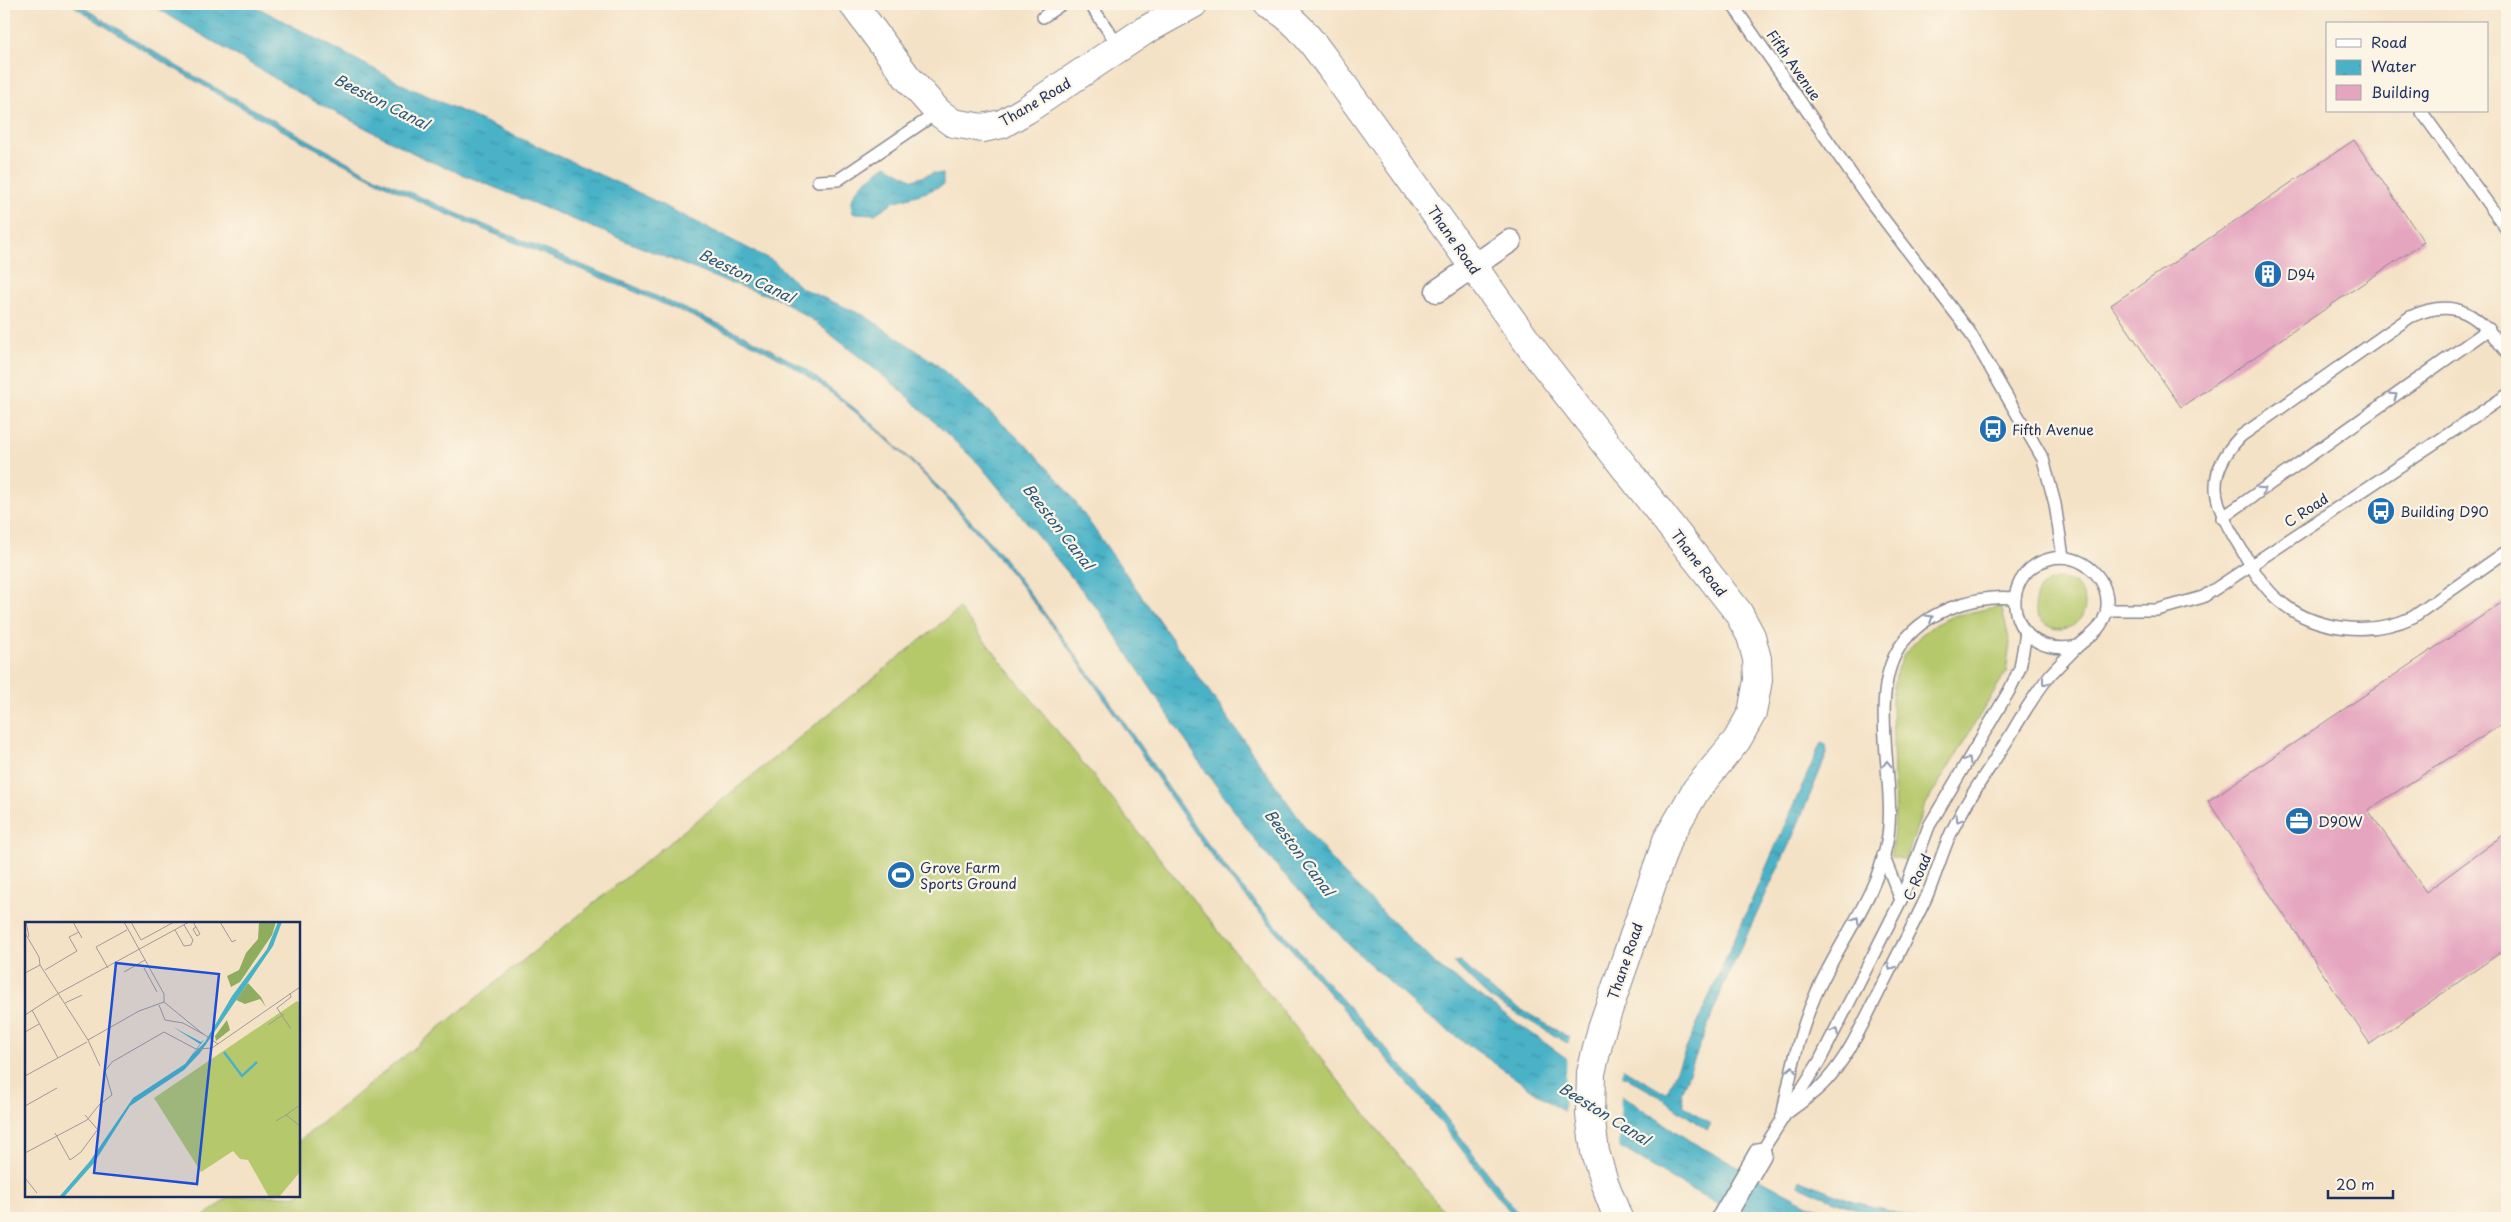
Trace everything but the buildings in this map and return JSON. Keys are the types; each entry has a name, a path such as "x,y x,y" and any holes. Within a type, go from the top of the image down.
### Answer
{"street":[{"name":"Thane Road","path":"853,4 907,78 938,112 953,123 983,128 1002,124 1026,110 1156,24 1193,4"},
{"name":"Thane Road","path":"1267,4 1282,11 1332,68 1536,354 1738,612 1751,636 1757,659 1758,680 1752,713 1737,740 1696,790 1667,840 1602,1028 1592,1074 1590,1095 1592,1137 1604,1182 1621,1216"},
{"path":"1437,291 1510,240"},
{"path":"1722,1218 1760,1154"}],"lane":[{"path":"1042,17 1062,4"},
{"path":"1090,4 1120,48"},
{"name":"Fifth Avenue","path":"1732,4 1873,204 1974,340 2042,459 2055,504 2063,557"},
{"path":"818,181 838,180 938,112"},
{"path":"2422,112 2507,230"},
{"path":"2507,353 2489,329 2466,312 2453,308 2438,307 2424,310 2410,317 2242,436 2222,459 2217,476 2217,505 2222,518 2274,597 2303,616 2334,625 2360,629 2379,629 2413,617 2507,551"},
{"path":"2222,518 2489,329"},
{"name":"C Road","path":"1782,1117 1824,1083 1857,1037 1926,897 1951,834 2030,702 2052,674 2078,646 2097,632 2107,610 2157,610 2203,597 2507,395"},
{"path":"2078,646 2064,649 2049,648 2035,641 2026,633 2019,622 2016,598 2019,584 2026,573 2037,564 2050,558 2063,557 2078,560 2092,568 2101,580 2106,595 2107,610"},
{"name":"C Road","path":"1782,1117 1795,1052 1815,996 1863,907 1884,855 1888,825 1885,691 1887,676 1898,649 1918,627 1942,612 1999,596 2016,598"},
{"name":"C Road","path":"1760,1154 1819,1062 1901,900 1929,826 2009,691 2020,668 2026,633"},
{"name":"C Road","path":"1884,855 1901,900"}],"green space":[{"path":"2055,579 2065,579 2078,586 2085,599 2085,609 2078,622 2065,629 2055,629 2046,625 2039,618 2035,609 2035,599 2039,590 2046,583"},
{"path":"2001,606 2010,643 2006,672 1923,809 1906,860 1891,856 1895,818 1892,697 1897,670 1903,656 1921,635 1936,624 1953,616"},
{"name":"Grove Farm Sports Ground","path":"959,609 1449,1218 202,1218 229,1197 300,1197 300,1140"}],"water":[{"path":"71,4 78,4 180,68 371,175 463,216 631,285 748,337 804,368 869,420 954,502 1002,556 1107,697 1195,827 1233,877 1437,1106 1522,1218 1515,1218 1428,1106 1225,873 1181,813 1080,665 1014,577 941,492 902,453 861,417 803,373 738,337 658,301 454,217 353,169 185,75"},
{"name":"Beeston Canal","path":"150,4 251,4 406,86 631,189 773,261 801,288 865,316 935,363 1028,447 1063,485 1305,827 1340,870 1436,965 1566,1058 1690,1141 1799,1200 1841,1218 1744,1218 1672,1179 1555,1106 1423,1013 1348,944 1264,852 1205,770 1100,612 980,465 896,386 814,321 779,299 719,279 425,159 308,98"},
{"path":"886,165 913,180 933,173 943,174 943,185 893,202 875,214 853,213 852,205 856,191"},
{"path":"1821,743 1826,745 1827,754 1793,836 1725,982 1681,1093 1684,1106 1711,1124 1707,1130 1660,1097 1490,998 1454,963 1461,962 1498,996 1661,1091 1667,1092"},
{"path":"1800,1180 1856,1202 1914,1218 1885,1215 1842,1204 1802,1187 1798,1184"}],"pier":[{"path":"1571,1035 1623,1065 1622,1077 1568,1046"},
{"path":"1567,1055 1621,1092 1619,1148 1564,1114"}],"place":[{"name":"D94","path":"2268,274"},
{"name":"Fifth Avenue","path":"1993,429"},
{"name":"Building D90","path":"2381,511"},
{"name":"D90W","path":"2299,821"},
{"name":"Grove Farm Sports Ground","path":"901,875"}]}
